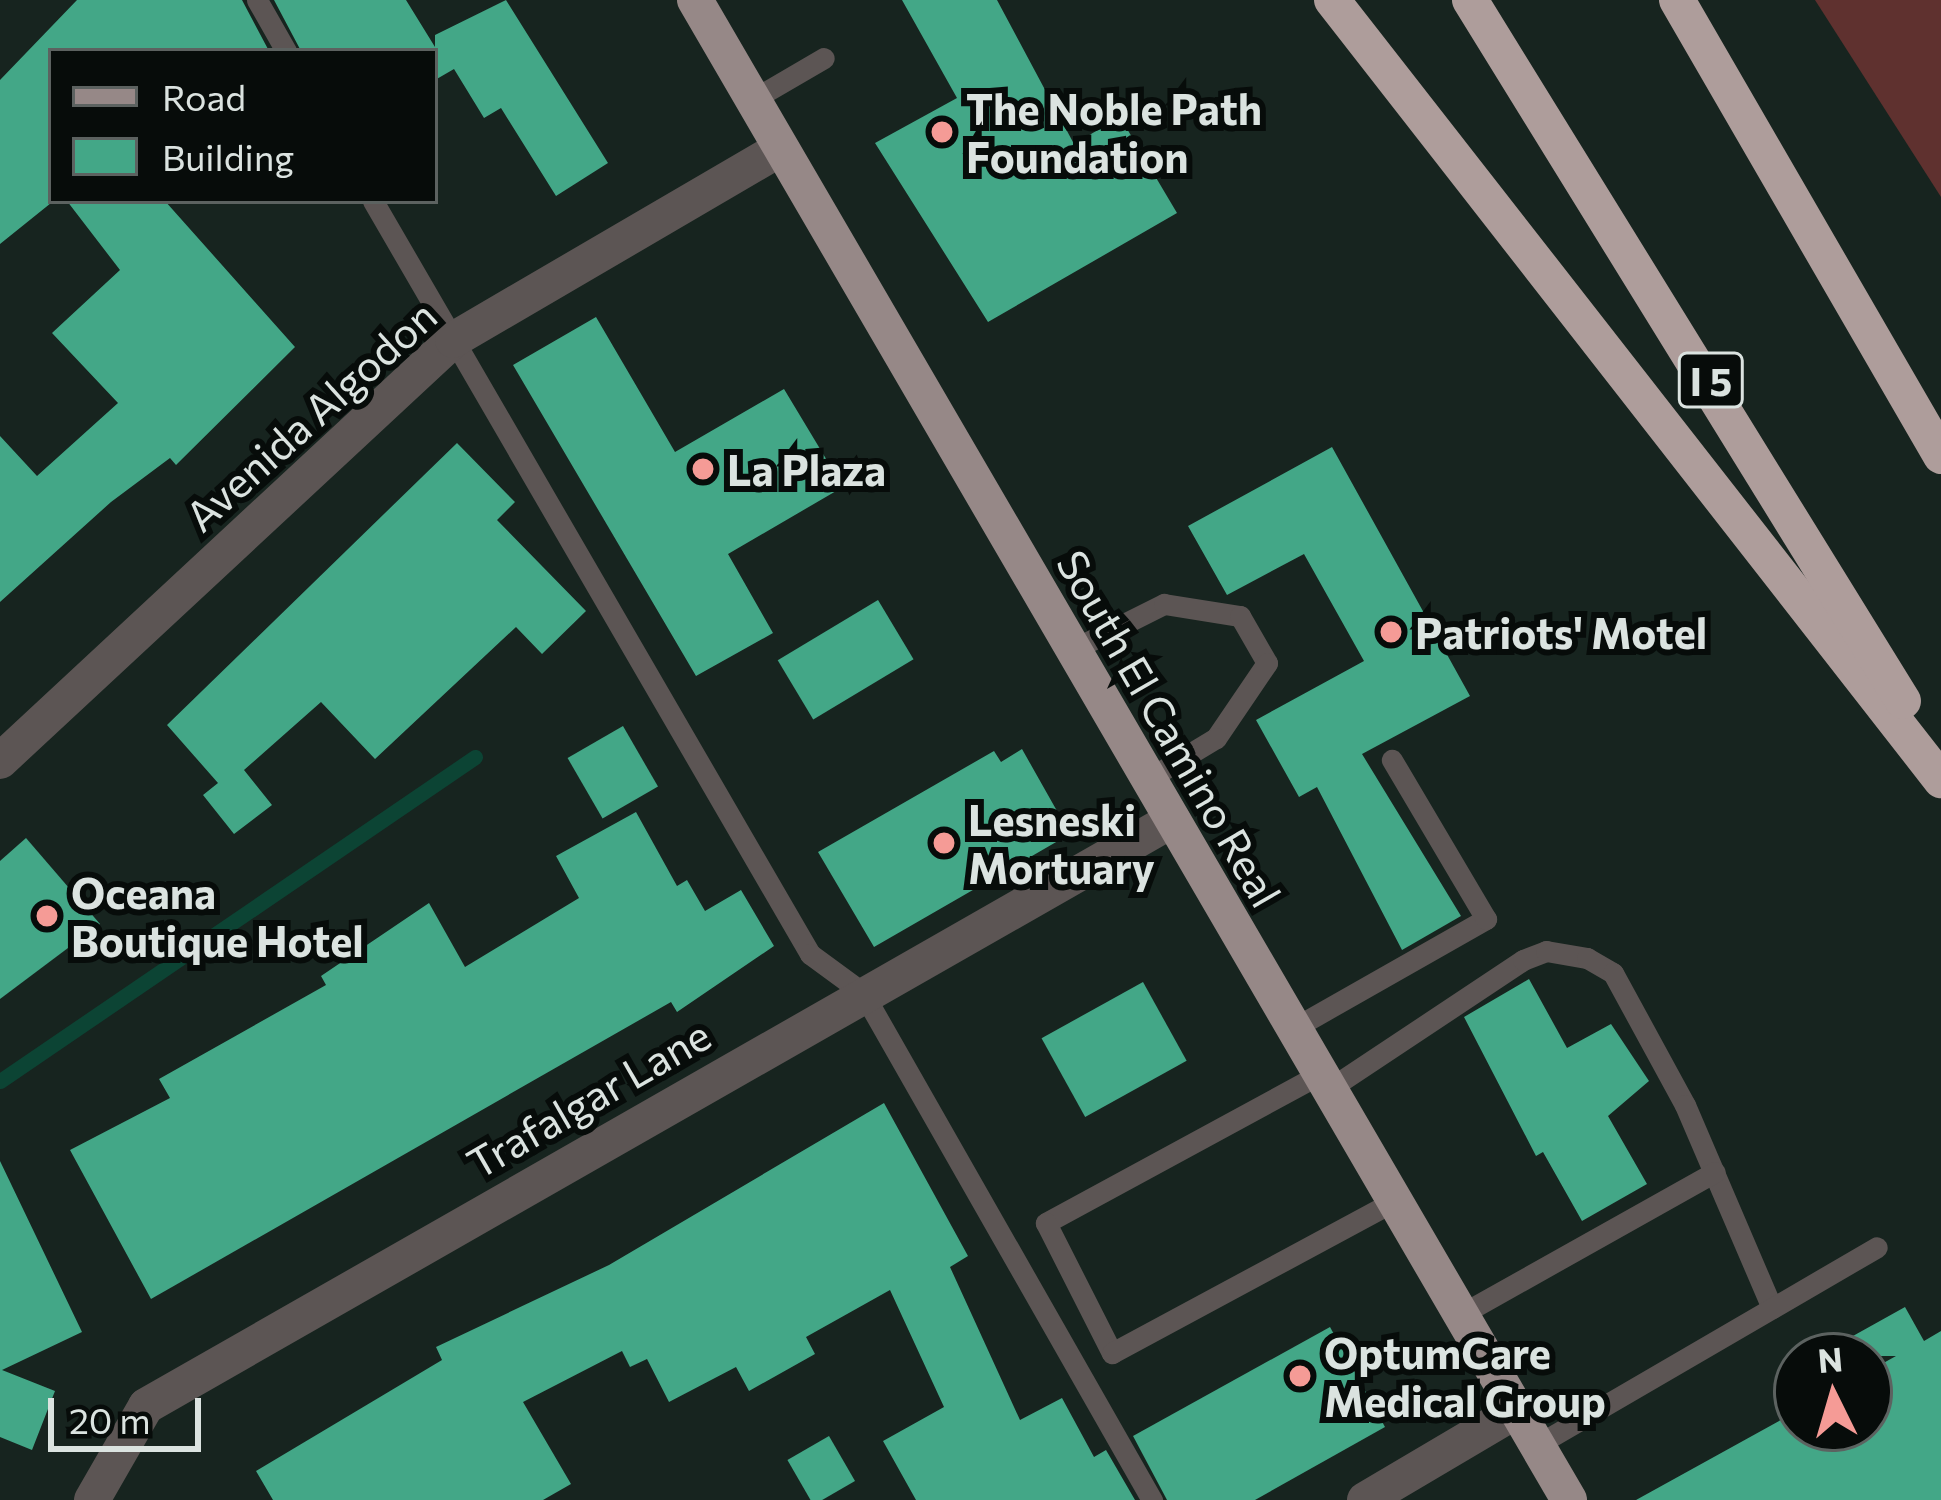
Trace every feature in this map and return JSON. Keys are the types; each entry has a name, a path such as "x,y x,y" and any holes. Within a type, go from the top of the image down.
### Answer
{"highway":[{"path":"1332,0 1941,780"},
{"name":"I 5","path":"1470,0 1618,226 1941,767"},
{"path":"1677,0 1941,456"}],"main road":[{"name":"South El Camino Real","path":"695,0 1569,1500"}],"street":[{"name":"Avenida Algodon","path":"0,761 453,340 780,149"},
{"name":"Trafalgar Lane","path":"92,1500 146,1406 1172,820"},
{"path":"1365,1500 1516,1410"}],"lane":[{"path":"257,0 284,48"},
{"path":"752,100 824,58"},
{"path":"375,204 810,954 863,993 1152,1500"},
{"path":"1072,650 1164,604 1240,616 1267,662 1216,738 1148,779"},
{"path":"1294,1028 1486,919 1392,760"},
{"path":"1394,1201 1112,1353 1046,1223 1324,1082 1523,960 1546,951 1587,958 1613,973 1715,1172 1772,1308"},
{"path":"1460,1315 1715,1172"},
{"path":"1537,1445 1877,1247"}],"shaded area":[{"path":"1815,0 1941,0 1941,197"}],"building":[{"path":"77,0 242,0 267,48 48,48 50,204 0,244 0,80"},
{"path":"274,0 406,0 435,47 435,35 506,0 608,163 556,196 501,108 484,118 454,69 438,78 438,48 299,48"},
{"path":"902,0 997,0 1074,144 1120,117 1177,213 988,322 875,143 957,98"},
{"path":"69,204 168,204 295,347 176,465 170,458 111,502 0,602 0,436 37,476 118,403 52,333 120,270"},
{"name":"La Plaza","path":"596,317 675,452 784,389 843,487 728,554 773,633 696,676 513,365"},
{"path":"457,443 515,502 497,520 586,611 542,654 516,627 375,759 321,702 244,770 272,805 234,834 203,795 218,783 167,725"},
{"name":"Patriots' Motel","path":"1332,447 1470,696 1362,754 1461,916 1402,950 1317,787 1299,797 1256,720 1364,661 1304,554 1227,595 1188,526"},
{"path":"878,600 914,659 813,719 778,660"},
{"path":"623,726 658,787 603,819 568,758"},
{"name":"Lesneski Mortuary","path":"1022,749 1070,834 874,947 818,852 994,751 1001,762"},
{"path":"636,812 677,886 687,880 705,911 741,890 774,946 677,1012 671,1002 151,1299 70,1150 170,1098 159,1079 326,985 321,976 429,903 465,967 579,898 556,856"},
{"name":"Oceana Boutique Hotel","path":"26,838 100,924 0,999 0,861"},
{"path":"1529,979 1567,1048 1611,1024 1649,1081 1608,1116 1647,1184 1582,1221 1543,1152 1536,1156 1464,1017"},
{"path":"1143,982 1187,1061 1085,1117 1042,1038"},
{"path":"884,1103 968,1256 950,1267 1020,1420 1062,1398 1094,1457 1106,1450 1135,1500 916,1500 883,1441 944,1407 890,1290 806,1337 815,1354 749,1391 736,1367 669,1402 647,1359 630,1367 622,1351 523,1402 571,1484 543,1500 273,1500 256,1471 442,1360 436,1347 609,1265"},
{"path":"0,1161 82,1332 2,1370 55,1391 32,1450 0,1437"},
{"path":"1905,1307 1924,1341 1941,1331 1941,1500 1636,1500 1773,1424 1773,1452 1893,1452 1893,1332 1860,1332"},
{"name":"OptumCare Medical Group","path":"1330,1327 1385,1427 1255,1500 1167,1500 1133,1436"},
{"path":"829,1436 855,1481 822,1500 811,1500 787,1460"}],"waterway":[{"path":"0,1081 475,757"}],"place":[{"name":"The Noble Path Foundation","path":"942,132"},
{"name":"La Plaza","path":"703,469"},
{"name":"Patriots' Motel","path":"1391,632"},
{"name":"Lesneski Mortuary","path":"944,843"},
{"name":"Oceana Boutique Hotel","path":"47,916"},
{"name":"OptumCare Medical Group","path":"1300,1376"}]}
